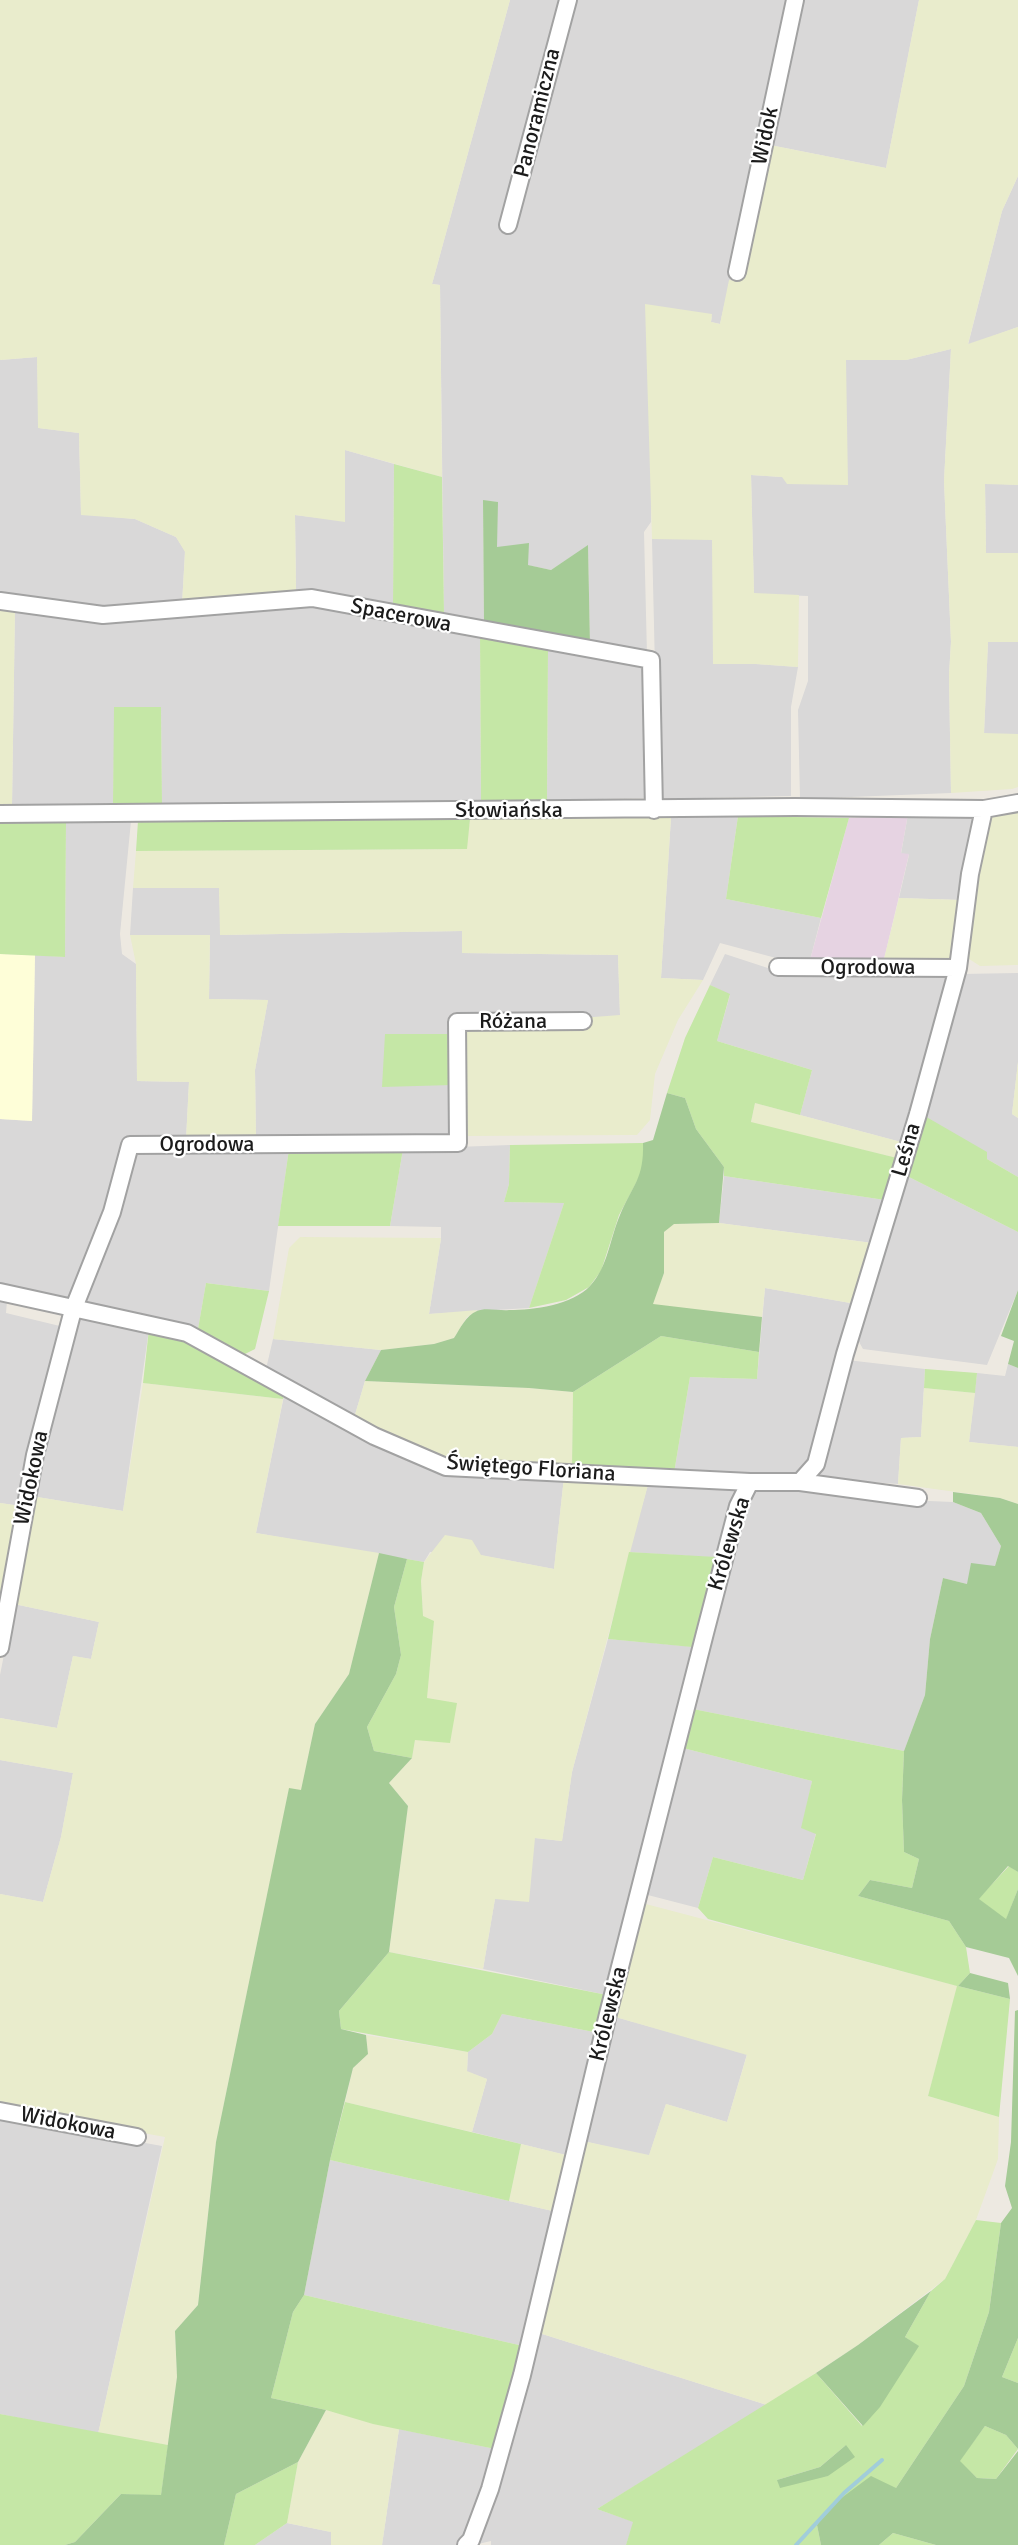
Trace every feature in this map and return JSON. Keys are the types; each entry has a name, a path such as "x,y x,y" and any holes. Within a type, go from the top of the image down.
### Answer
{"street":[{"name":"Panoramiczna","path":"508,225 568,0"},
{"name":"Widok","path":"737,272 795,0"},
{"name":"Spacerowa","path":"0,601 103,615 312,598 651,660 654,810"},
{"name":"Słowiańska","path":"0,814 795,807 984,809 1018,803"},
{"name":"Leśna","path":"800,1482 816,1464 845,1354 912,1135 958,968 970,874 984,809"},
{"name":"Ogrodowa","path":"778,967 958,968"},
{"name":"Różana","path":"458,1143 457,1022 583,1021"},
{"name":"Ogrodowa","path":"73,1310 112,1212 130,1145 458,1143"},
{"name":"Świętego Floriana","path":"0,1292 18,1294 73,1310 187,1333 374,1436 446,1467 750,1482 800,1482 918,1498"},
{"name":"Widokowa","path":"0,1648 35,1455 73,1310"},
{"name":"Królewska","path":"466,2545 471,2540 490,2489 522,2375 608,2014 707,1623 738,1506 750,1482"},
{"name":"Widokowa","path":"0,2111 137,2137"}],"shaded area":[{"path":"0,0 510,0 432,284 440,285 442,477 345,450 345,522 295,515 296,592 182,605 185,552 176,537 135,519 81,515 79,433 38,428 37,357 0,360"},
{"path":"510,0 792,0 720,324 711,322 712,315 651,455 651,522 644,532 647,655 590,645 588,546 551,570 527,565 497,547 497,502 483,501 484,625 444,615 440,285 432,284"},
{"path":"802,0 919,0 886,168 770,145"},
{"path":"919,0 1018,0 1018,176 1002,211 968,344 1018,327 1018,485 985,484 986,553 1018,553 1018,642 988,642 984,733 1018,734 1018,787 1012,789 951,793 949,675 951,642 944,481 951,349 906,360 846,360 848,485 787,484 782,477 751,475 754,593 799,595 798,667 713,664 712,540 652,539 645,304 712,314 711,322 720,324 729,280 738,281 770,145 886,168"},
{"path":"1018,176 1018,327 968,345 1002,211"},
{"path":"951,349 944,481 951,642 949,675 951,793 800,799 798,710 808,681 808,596 754,594 751,475 782,477 845,360 906,360"},
{"path":"37,357 39,428 79,433 81,514 135,519 176,537 185,551 182,605 108,610 0,599 0,360"},
{"path":"345,450 394,464 393,605 296,592 295,515 345,521"},
{"path":"985,483 1018,485 1018,553 986,553"},
{"path":"483,500 498,502 497,547 529,543 528,565 551,570 588,545 590,645 484,625"},
{"path":"652,539 712,539 756,664 798,667 791,707 791,796 658,799"},
{"path":"312,601 480,633 481,801 162,804 161,708 115,707 113,803 12,805 15,608 81,616"},
{"path":"0,607 15,608 12,805 0,806"},
{"path":"988,642 1018,642 1018,734 984,734"},
{"path":"548,648 646,663 650,798 547,800"},
{"path":"1018,811 1018,965 980,966 966,957 989,815"},
{"path":"971,813 976,819 961,900 899,898 909,855 901,854 908,814"},
{"path":"908,814 901,853 909,854 884,959 810,960 849,818"},
{"path":"738,816 726,899 821,918 810,960 776,958 720,943 703,980 661,978 671,817"},
{"path":"671,817 661,978 703,980 678,1020 655,1074 650,1120 637,1135 464,1136 462,1027 620,1015 618,955 462,953 462,931 220,935 219,888 133,888 136,851 466,849 470,819"},
{"path":"66,821 131,821 120,934 122,954 136,964 137,1081 189,1082 186,1140 289,1149 269,1291 206,1283 198,1329 0,1286 0,1119 32,1121 35,955 65,957"},
{"path":"133,888 219,888 221,935 462,931 462,953 618,955 620,1015 453,1139 256,1141 255,1070 268,1000 209,999 210,935 130,935"},
{"path":"899,898 961,900 953,960 884,959"},
{"path":"130,935 210,935 209,999 268,1000 255,1070 256,1141 186,1140 189,1082 137,1081 136,964"},
{"path":"0,954 35,955 32,1121 0,1119"},
{"path":"725,954 777,971 951,974 901,1142 800,1115 812,1070 717,1041 730,995 710,985"},
{"path":"1018,973 1018,1062 1012,1114 1018,1118 1018,1177 987,1159 923,1115 961,974"},
{"path":"1018,1062 1018,1118 1012,1114"},
{"path":"667,1093 685,1098 696,1129 724,1167 719,1223 674,1224 664,1232 664,1273 653,1304 762,1317 759,1352 661,1336 573,1392 365,1381 381,1350 434,1344 454,1338 466,1319 477,1311 530,1309 552,1305 573,1298 590,1286 601,1270 620,1215 637,1181 642,1165 643,1143 653,1140"},
{"path":"755,1103 901,1142 897,1158 751,1123"},
{"path":"510,1145 509,1184 504,1202 564,1203 529,1308 429,1314 441,1227 390,1226 403,1149"},
{"path":"724,1176 885,1200 873,1243 719,1223"},
{"path":"907,1176 1018,1232 1018,1290 987,1365 863,1349 858,1340"},
{"path":"719,1223 872,1243 856,1304 765,1288 762,1317 652,1305 664,1273 664,1232 673,1224"},
{"path":"300,1237 441,1238 429,1314 478,1310 467,1317 454,1338 434,1344 381,1350 273,1339 289,1248"},
{"path":"765,1288 856,1304 808,1465 793,1477 674,1473 690,1377 757,1379"},
{"path":"1018,1290 1018,1368 1008,1364 1014,1341 1001,1336"},
{"path":"0,1300 7,1301 6,1313 64,1327 21,1506 0,1503"},
{"path":"78,1319 149,1329 123,1511 31,1496"},
{"path":"273,1339 381,1350 365,1381 354,1418 266,1369"},
{"path":"847,1360 925,1369 921,1437 901,1438 898,1484 815,1478"},
{"path":"1008,1364 1018,1368 1018,1447 969,1442 977,1373 1005,1376"},
{"path":"365,1381 573,1392 572,1467 458,1461 403,1442 354,1418"},
{"path":"143,1383 283,1399 256,1533 379,1553 349,1674 315,1724 301,1791 289,1789 216,2142 198,2305 175,2331 177,2377 168,2445 98,2434 165,2137 0,2107 0,1894 43,1902 61,1837 73,1773 0,1760 0,1718 57,1728 73,1656 91,1659 99,1622 14,1604 31,1496 123,1511"},
{"path":"924,1388 975,1393 969,1442 1018,1447 1018,1504 1000,1498 898,1484 901,1438 921,1437"},
{"path":"285,1391 408,1457 564,1477 554,1569 480,1555 430,1552 424,1562 256,1533"},
{"path":"564,1477 649,1481 572,1772 562,1841 535,1838 529,1902 495,1899 483,1969 389,1952 408,1806 389,1783 412,1758 415,1740 457,1703 426,1699 434,1622 423,1617 421,1581 424,1562 445,1535 472,1540 481,1555 554,1569"},
{"path":"649,1481 738,1489 720,1558 629,1552"},
{"path":"801,1484 905,1500 953,1502 981,1513 1001,1546 995,1566 967,1584 943,1578 930,1639 925,1695 904,1751 693,1709 743,1507 751,1494 761,1487"},
{"path":"953,1492 1000,1498 1018,1504 1018,1872 1008,1866 979,1899 1006,1919 1018,1889 1018,1976 1009,1958 966,1947 949,1921 858,1896 870,1880 912,1888 919,1859 904,1852 902,1800 904,1751 925,1695 930,1639 943,1578 967,1584 971,1563 995,1566 1001,1546 981,1513 953,1502"},
{"path":"0,1503 21,1506 0,1611"},
{"path":"379,1553 407,1559 394,1607 401,1655 396,1674 367,1727 374,1751 412,1758 389,1783 408,1806 389,1952 339,2011 341,2029 366,2035 368,2054 353,2068 330,2160 304,2295 293,2312 271,2398 326,2410 298,2462 236,2494 224,2545 65,2545 75,2542 121,2494 161,2495 177,2377 175,2331 198,2305 216,2142 289,1788 301,1790 315,1724 349,1674"},
{"path":"14,1604 99,1622 91,1659 73,1656 57,1728 0,1718 0,1675"},
{"path":"608,1639 696,1647 607,1995 483,1969 495,1899 535,1838 562,1841 572,1772"},
{"path":"683,1748 812,1781 802,1828 816,1833 803,1880 713,1857 698,1908 644,1894"},
{"path":"0,1760 73,1773 61,1837 43,1902 0,1894"},
{"path":"642,1903 958,1986 928,2096 999,2117 998,2159 976,2220 945,2279 858,2345 767,2405 536,2332 583,2141 649,2155 666,2104 727,2122 747,2055 612,2016"},
{"path":"970,1973 1008,1983 1010,1999 958,1986"},
{"path":"1018,2010 1018,2338 1002,2377 1018,2383 1018,2449 1006,2435 985,2426 960,2461 977,2478 996,2479 1018,2451 1018,2545 936,2545 893,2533 879,2545 821,2545 817,2525 832,2505 871,2476 896,2488 964,2386 989,2312 1001,2223 1012,2208 1005,2186 1011,2142 1015,2011"},
{"path":"502,2014 599,2033 570,2156 472,2132 487,2079 467,2072 468,2052 492,2034"},
{"path":"612,2016 747,2054 727,2122 666,2104 649,2156 583,2141"},
{"path":"366,2035 468,2052 467,2071 487,2079 472,2132 345,2102 353,2068 368,2054"},
{"path":"0,2117 162,2146 98,2434 0,2414"},
{"path":"521,2144 570,2156 557,2212 509,2201"},
{"path":"330,2160 557,2212 523,2346 304,2295"},
{"path":"931,2291 905,2337 919,2346 880,2407 863,2426 816,2373"},
{"path":"536,2332 767,2405 597,2509 634,2522 626,2545 491,2545 491,2541 474,2545"},
{"path":"326,2410 399,2429 382,2545 331,2545 331,2532 287,2523 298,2462"},
{"path":"399,2429 495,2449 476,2518 460,2545 382,2545"},
{"path":"846,2445 855,2457 828,2476 780,2488 777,2480 820,2467"},
{"path":"287,2523 331,2532 331,2545 255,2545"}],"green space":[{"path":"394,464 442,477 444,615 393,605"},
{"path":"480,633 548,648 547,800 481,801"},
{"path":"114,707 161,707 162,804 113,803"},
{"path":"738,816 849,818 821,918 726,899"},
{"path":"470,819 467,849 136,851 138,821"},
{"path":"66,821 65,957 0,954 0,822"},
{"path":"710,985 730,994 717,1041 812,1070 800,1115 755,1103 751,1122 897,1158 885,1200 724,1176 724,1167 696,1129 685,1098 667,1093 685,1038"},
{"path":"385,1034 451,1034 452,1085 382,1087"},
{"path":"923,1115 987,1152 987,1159 1018,1177 1018,1232 907,1176"},
{"path":"643,1143 644,1168 619,1215 601,1271 589,1287 566,1300 529,1308 564,1203 504,1202 509,1184 510,1145"},
{"path":"289,1149 403,1149 390,1226 278,1226"},
{"path":"206,1283 269,1291 255,1349 243,1355 198,1329"},
{"path":"149,1329 186,1341 285,1391 283,1399 143,1383"},
{"path":"661,1336 759,1352 757,1379 690,1377 674,1473 572,1467 573,1392"},
{"path":"925,1369 977,1373 975,1393 924,1388"},
{"path":"629,1552 716,1557 692,1647 608,1639"},
{"path":"407,1559 424,1562 421,1581 423,1616 434,1621 427,1698 457,1703 450,1743 415,1740 412,1758 374,1751 367,1727 396,1674 401,1655 394,1607"},
{"path":"693,1709 904,1751 902,1800 904,1852 919,1859 912,1888 870,1880 858,1896 949,1921 966,1947 970,1973 958,1986 1010,1999 999,2117 928,2096 957,1986 708,1919 698,1908 713,1857 803,1880 816,1834 801,1828 812,1781 683,1748"},
{"path":"1009,1866 1018,1872 1018,1889 1006,1920 978,1899"},
{"path":"389,1952 607,1995 599,2033 502,2014 492,2034 468,2052 341,2029 339,2011"},
{"path":"345,2102 521,2144 509,2201 330,2160"},
{"path":"976,2220 1001,2223 989,2312 964,2386 896,2488 817,2525 821,2545 626,2545 633,2522 597,2509 816,2373 862,2426 918,2346 905,2337 931,2291 945,2279","holes":["846,2445 828,2476 777,2480 820,2467"]},
{"path":"304,2295 523,2346 495,2449 373,2424 326,2410 271,2398 293,2312"},
{"path":"1018,2338 1018,2383 1002,2377"},
{"path":"0,2414 168,2445 161,2496 121,2494 75,2542 65,2545 0,2545"},
{"path":"985,2426 1006,2435 1018,2449 996,2479 977,2478 959,2461"},
{"path":"298,2462 287,2523 255,2545 224,2545 236,2494"},
{"path":"893,2533 936,2545 879,2545"}],"waterway":[{"path":"796,2545 844,2493 882,2460"}]}
